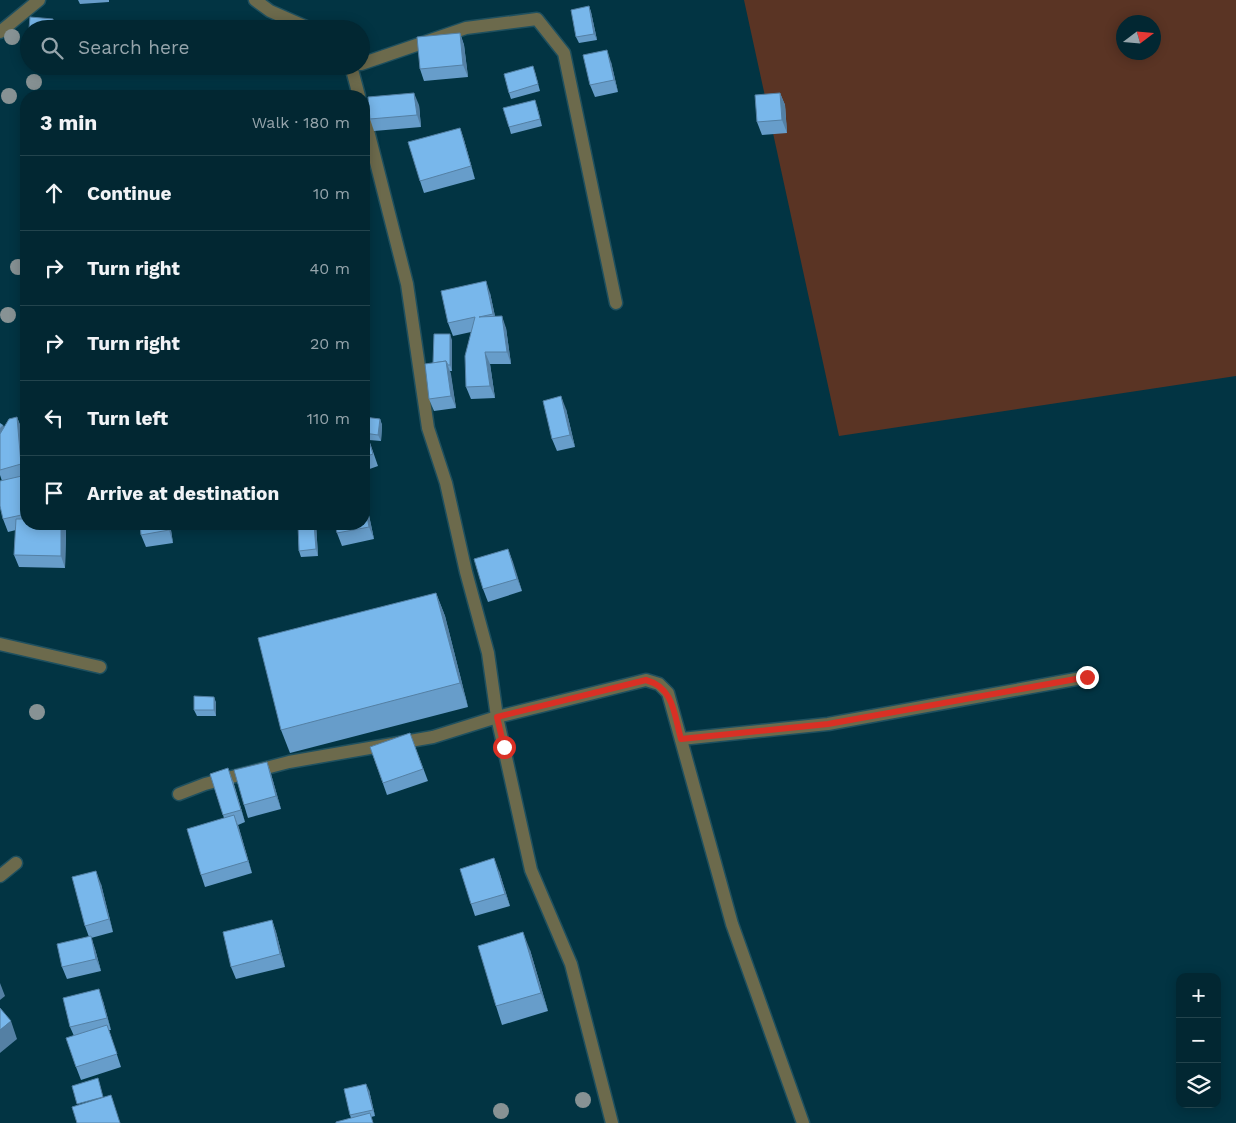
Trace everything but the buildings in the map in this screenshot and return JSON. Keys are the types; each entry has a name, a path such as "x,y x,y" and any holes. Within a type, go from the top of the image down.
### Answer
{"street":[{"path":"0,32 39,0"},
{"path":"255,0 270,11 290,20"},
{"path":"370,61 466,28 537,19 564,53 616,303"},
{"path":"356,75 358,90"},
{"path":"370,138 407,284 428,428 446,483 466,572 488,653 497,717 531,870 571,964 612,1123"},
{"path":"0,644 100,667"},
{"path":"681,739 828,724 1087,677"},
{"path":"180,794 205,784 289,762 433,737 497,717 646,680 659,684 668,694 732,924 803,1123"},
{"path":"0,876 16,863"}],"shaded area":[{"path":"744,0 1236,0 1236,376 839,436"}],"route":[{"path":"504,747 497,717 646,680 659,684 668,694 681,739 828,724 1087,677"}]}
